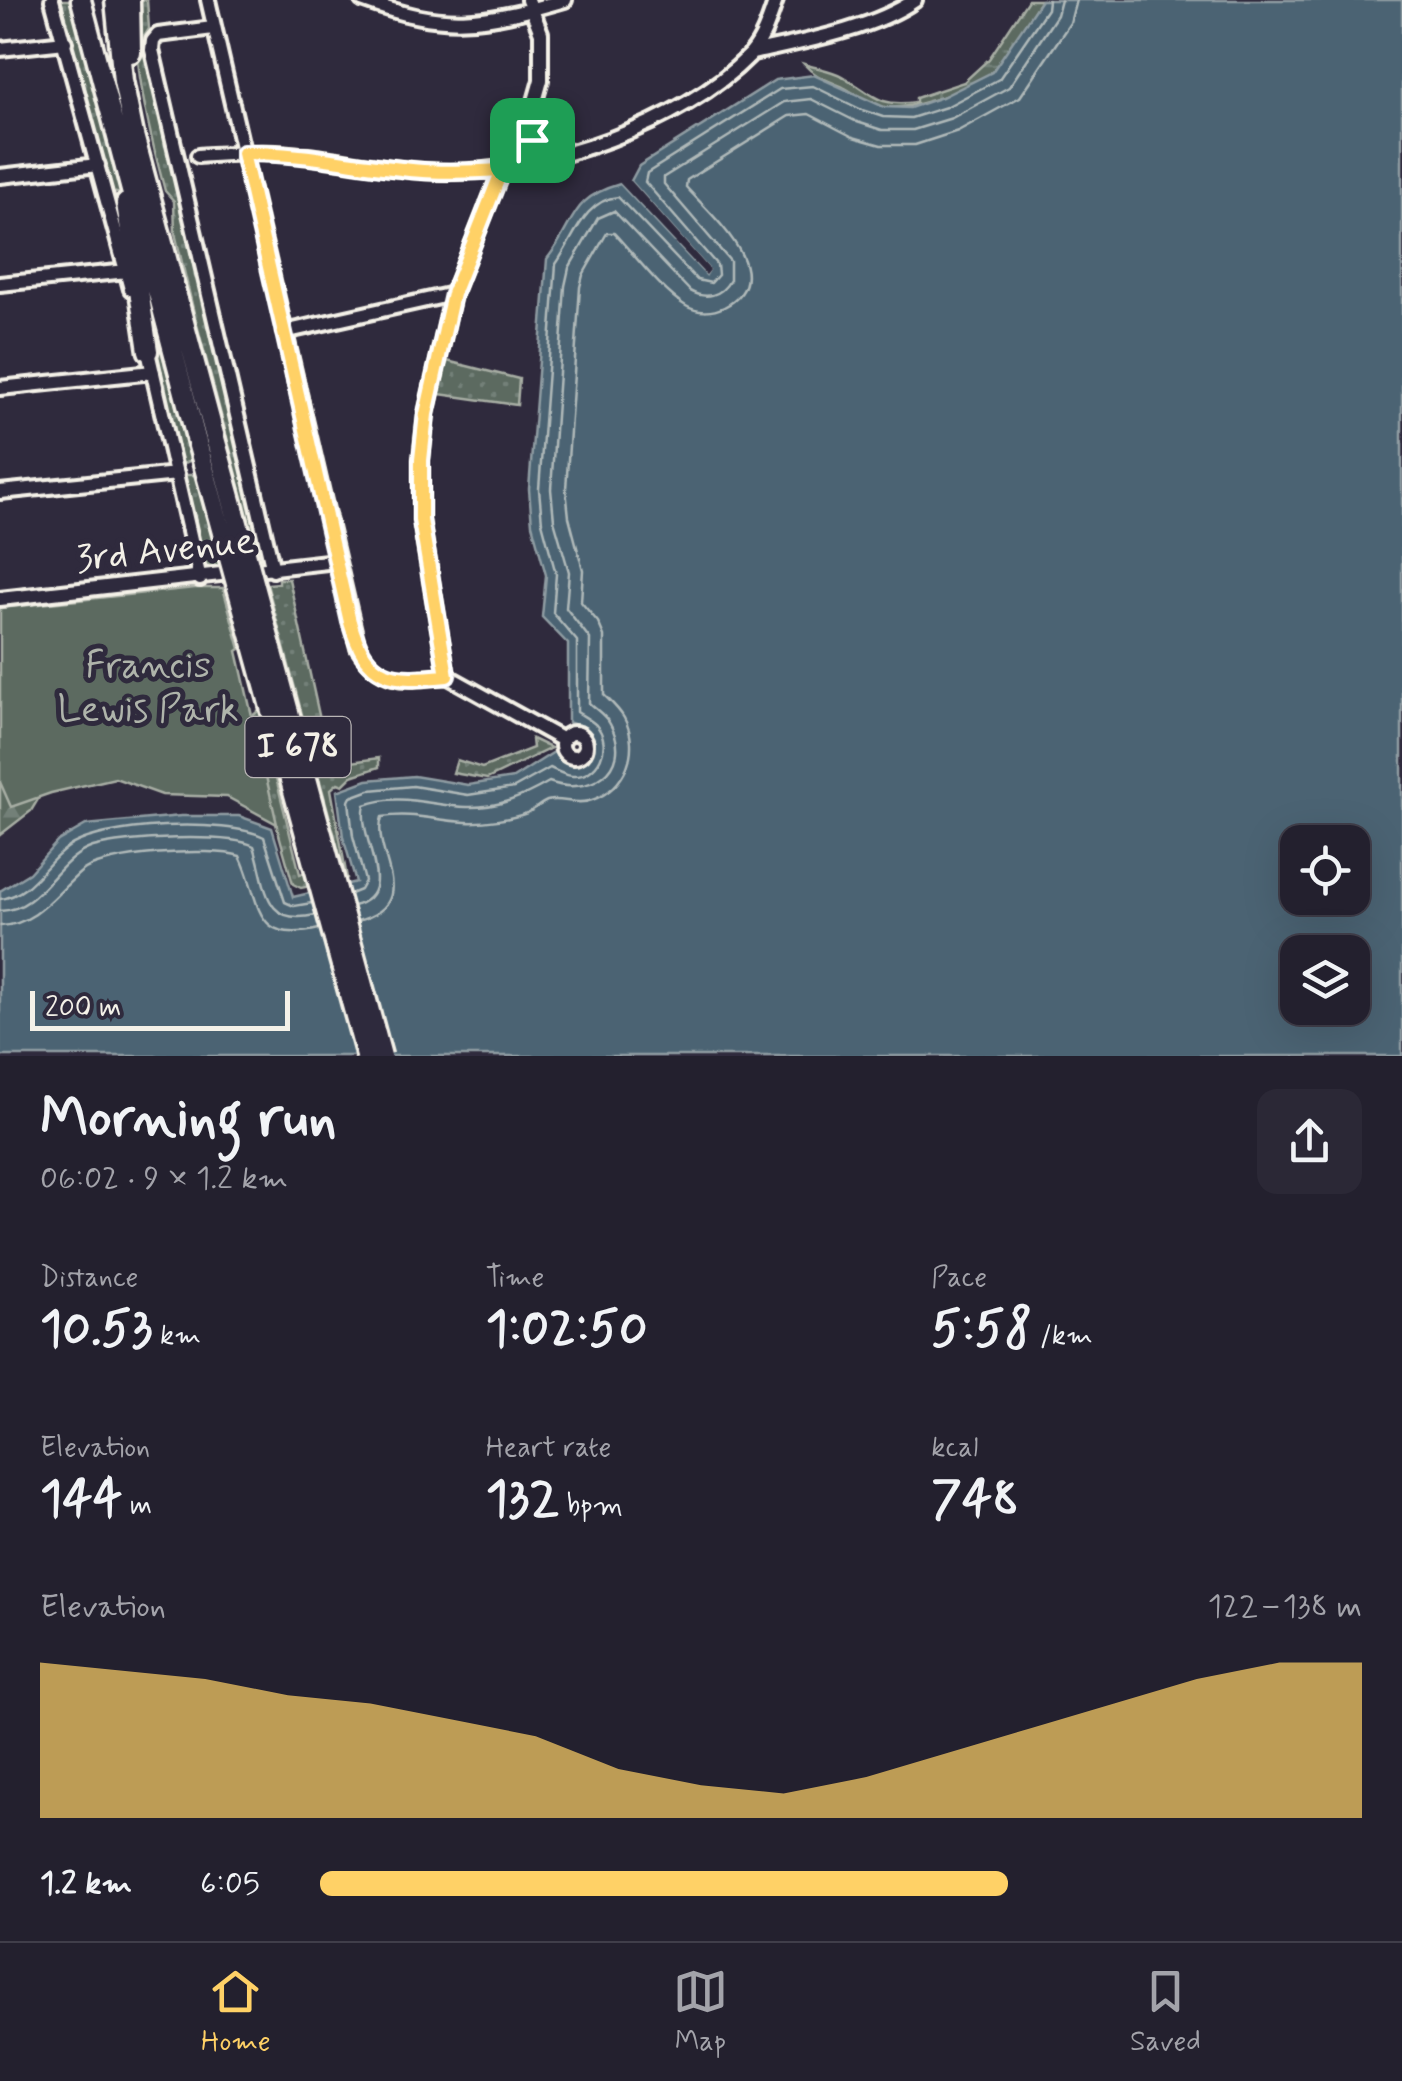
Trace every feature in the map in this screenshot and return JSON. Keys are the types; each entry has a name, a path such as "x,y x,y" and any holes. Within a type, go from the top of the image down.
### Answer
{"highway":[{"name":"I 678","path":"119,1 126,97 206,440 366,1056"},
{"name":"I 678","path":"82,5 121,153 382,1056"},
{"path":"121,153 129,238 148,351"}],"street":[{"path":"52,0 148,351 200,578"},
{"path":"208,0 358,648 371,667 395,678 447,676 562,740"},
{"path":"362,0 400,14 449,22 486,20 530,5 566,0"},
{"path":"198,156 284,153 421,171 502,170 593,146 646,123 711,86 752,52 776,0"},
{"path":"752,52 850,28 895,12 914,0"},
{"path":"447,676 422,532 420,485 426,414 453,294 502,170 525,130 542,80 541,33 530,5"},
{"path":"214,28 161,34 154,39 152,50 273,570"},
{"path":"0,48 65,42"},
{"path":"525,130 546,158"},
{"path":"0,176 98,165"},
{"path":"0,284 127,271"},
{"path":"284,332 453,294"},
{"path":"0,388 153,372"},
{"path":"0,492 177,474"},
{"name":"3rd Avenue","path":"0,599 336,561"}],"green space":[{"path":"58,0 72,0 121,194 112,192"},
{"path":"136,0 147,0 149,29 142,40 169,143 261,556 258,560 212,567 201,561 182,475 195,475 218,559 258,554 175,233 174,201 165,191 148,120 139,73"},
{"path":"1028,0 1041,0 993,71 972,85 925,102 878,106 817,75 804,64 838,74 883,101 916,102 916,98 964,82 989,59"},
{"path":"145,291 191,460 181,465 144,301"},
{"path":"447,361 519,379 517,405 439,394"},
{"path":"279,579 289,579 330,765 379,758 379,767 352,776 331,789 347,878 301,888 293,884 247,721 259,710 300,874 342,863 267,584 279,583"},
{"name":"Francis Lewis Park","path":"223,588 277,824 227,797 162,795 115,778 11,807 0,782 0,608"},
{"path":"532,739 551,748 487,779 453,773 457,760 482,768 533,748"},
{"path":"0,768 43,791 31,811 0,835"}],"water":[{"path":"1041,0 1402,0 1402,1056 0,1056 0,891 29,873 58,841 86,825 181,816 239,816 272,828 293,897 356,882 343,837 337,791 367,780 414,776 468,785 513,778 554,752 568,765 587,761 593,748 591,737 568,722 568,644 542,617 546,575 532,524 529,489 547,259 582,204 620,184 706,275 709,270 631,181 639,166 775,80 814,75 884,107 910,108 992,72"}],"pier":[{"path":"617,180 627,184 626,180 631,181 710,270 706,275"}],"route":[{"path":"532,140 525,130 502,170 406,170 284,153 243,153 350,622 358,648 371,667 395,678 447,676 421,520 426,414 453,294 502,170 546,158 532,140"}]}
